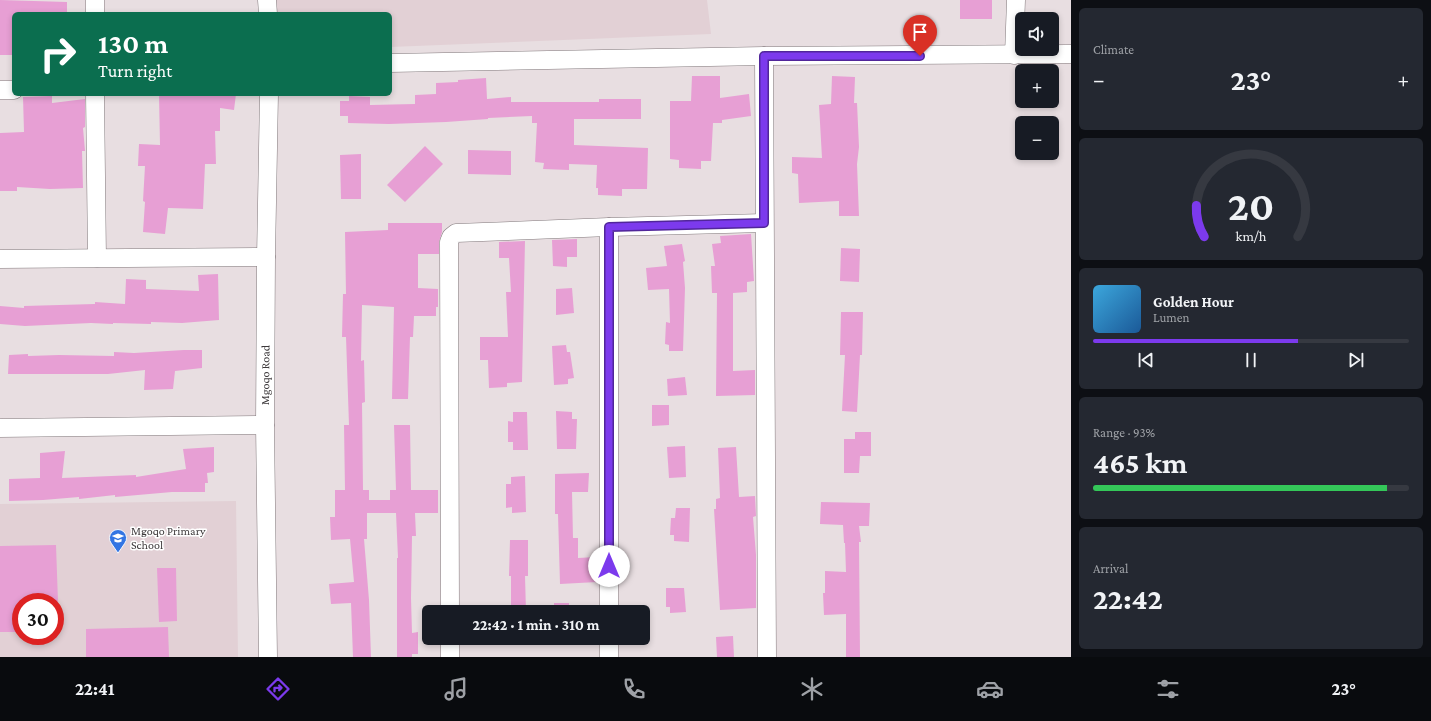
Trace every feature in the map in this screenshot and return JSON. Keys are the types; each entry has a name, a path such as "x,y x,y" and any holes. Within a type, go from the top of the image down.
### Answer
{"street":[{"path":"95,0 95,12"},
{"path":"267,0 268,12"},
{"path":"1014,55 1016,0"},
{"path":"392,63 764,56 1071,54"},
{"path":"764,56 767,657"},
{"path":"0,90 12,90"},
{"path":"95,96 97,258"},
{"name":"Mgoqo Road","path":"268,657 265,425 269,96"},
{"path":"450,605 449,242 451,237 456,234 609,227 764,223"},
{"path":"609,227 609,605"},
{"path":"0,258 266,257"},
{"path":"0,428 265,425"},
{"path":"450,645 450,657"},
{"path":"609,645 609,657"}],"shaded area":[{"path":"276,0 707,0 711,34 392,47 392,12 276,12"},
{"name":"Mgoqo Primary School","path":"236,501 238,657 0,657 0,504"}],"building":[{"path":"0,0 67,2 67,12 12,12 12,55 0,55"},
{"path":"960,0 992,0 992,19 960,19"},
{"path":"692,76 720,76 720,98 749,94 751,116 722,120 722,123 713,123 711,161 701,161 701,169 679,168 679,160 670,159 670,101 691,101"},
{"path":"832,76 855,77 854,103 857,103 859,147 857,164 859,216 839,216 839,201 799,203 798,174 792,173 792,157 822,158 819,105 831,104"},
{"path":"486,78 487,99 511,97 511,102 599,102 599,99 641,99 641,119 574,119 574,145 648,148 647,189 622,189 622,196 598,195 598,188 596,188 597,165 569,164 569,170 543,169 544,163 535,162 537,123 532,123 532,116 389,124 348,123 348,116 340,116 340,101 349,101 349,96 370,97 370,105 415,104 415,95 436,94 436,83"},
{"path":"52,96 52,103 85,99 85,127 83,128 85,151 82,151 83,188 50,189 17,187 17,191 0,191 0,133 24,132 23,97"},
{"path":"159,96 236,96 234,110 220,108 220,131 215,131 216,164 205,164 203,209 168,208 165,234 143,232 145,166 138,166 139,144 160,145"},
{"path":"425,146 443,164 405,202 387,185"},
{"path":"468,150 511,151 511,175 468,174"},
{"path":"361,154 361,199 341,199 340,155"},
{"path":"388,223 442,223 439,254 418,254 418,288 438,289 438,307 436,307 436,316 414,316 413,337 410,337 408,399 392,399 394,307 362,305 361,361 364,360 365,402 362,403 363,490 369,490 369,500 390,500 390,490 396,490 394,425 410,425 411,490 438,490 438,513 415,513 416,536 412,536 411,598 412,633 418,632 418,654 412,654 412,657 397,657 398,558 396,513 367,513 367,539 364,539 369,600 371,657 353,657 351,603 331,604 329,584 354,582 350,539 331,540 330,517 335,517 335,490 345,490 344,425 349,425 346,337 342,337 343,294 346,294 345,232 388,230"},
{"path":"751,234 754,281 747,282 747,292 733,293 733,371 755,370 755,395 716,396 717,293 712,293 711,266 715,266 712,244 721,243 720,236"},
{"path":"577,239 577,257 567,257 567,267 553,266 552,240"},
{"path":"525,241 522,382 507,383 507,387 489,388 488,360 480,360 480,337 508,337 506,292 511,292 509,258 499,258 499,242"},
{"path":"682,244 685,261 683,262 685,288 683,351 669,351 669,345 665,344 666,322 670,323 669,289 648,290 646,268 667,266 664,246"},
{"path":"841,248 860,249 859,282 840,281"},
{"path":"218,274 219,320 182,323 151,322 151,324 91,323 25,326 0,324 0,306 24,308 24,306 95,304 95,302 125,304 126,279 146,280 146,289 199,291 198,275"},
{"path":"572,288 574,313 556,315 556,289"},
{"path":"841,312 863,312 862,355 860,355 857,412 842,411 845,355 840,355"},
{"path":"566,345 567,352 570,352 574,378 568,379 568,384 554,385 552,346"},
{"path":"202,350 202,368 175,371 173,389 144,390 145,370 108,374 8,374 9,355 114,356 114,352 134,353"},
{"path":"685,377 687,395 668,396 667,379"},
{"path":"652,405 669,405 669,425 652,426"},
{"path":"556,411 572,412 572,419 577,419 576,449 557,449"},
{"path":"513,412 527,412 528,450 513,450 513,442 508,442 508,421 513,422"},
{"path":"855,432 871,432 871,456 860,456 859,473 844,473 844,439 855,439"},
{"path":"685,446 686,477 669,478 667,447"},
{"path":"214,447 214,472 207,473 208,483 205,483 205,492 172,492 115,497 115,495 79,499 79,497 9,501 9,479 40,478 40,453 65,451 62,478 136,475 136,477 186,469 183,449"},
{"path":"736,447 739,497 755,496 756,516 753,517 756,555 756,608 720,610 714,509 716,509 716,499 720,498 718,448"},
{"path":"589,473 588,492 572,492 573,538 578,538 578,558 596,557 597,582 560,584 558,514 555,514 555,474"},
{"path":"525,476 526,512 512,513 512,507 506,508 506,484 511,484 511,477"},
{"path":"821,502 870,503 869,526 859,526 861,542 859,542 860,657 846,657 846,614 824,615 823,593 825,593 825,571 846,572 843,525 820,524"},
{"path":"676,508 690,508 689,542 674,541 674,535 670,535 671,518 675,518"},
{"path":"510,540 528,540 528,576 525,576 526,605 511,605 511,576 509,576"},
{"path":"56,545 58,593 12,593 12,632 0,632 0,546"},
{"path":"157,568 176,568 177,621 159,622"},
{"path":"666,588 684,588 686,612 670,613 670,607 666,607"},
{"path":"554,603 569,603 569,605 554,605"},
{"path":"168,627 169,657 86,657 86,629"},
{"path":"733,636 734,657 717,657 716,637"}],"place":[{"name":"Mgoqo Primary School","path":"118,553"}],"route":[{"path":"609,566 609,227 764,223 764,56 920,56"}]}
